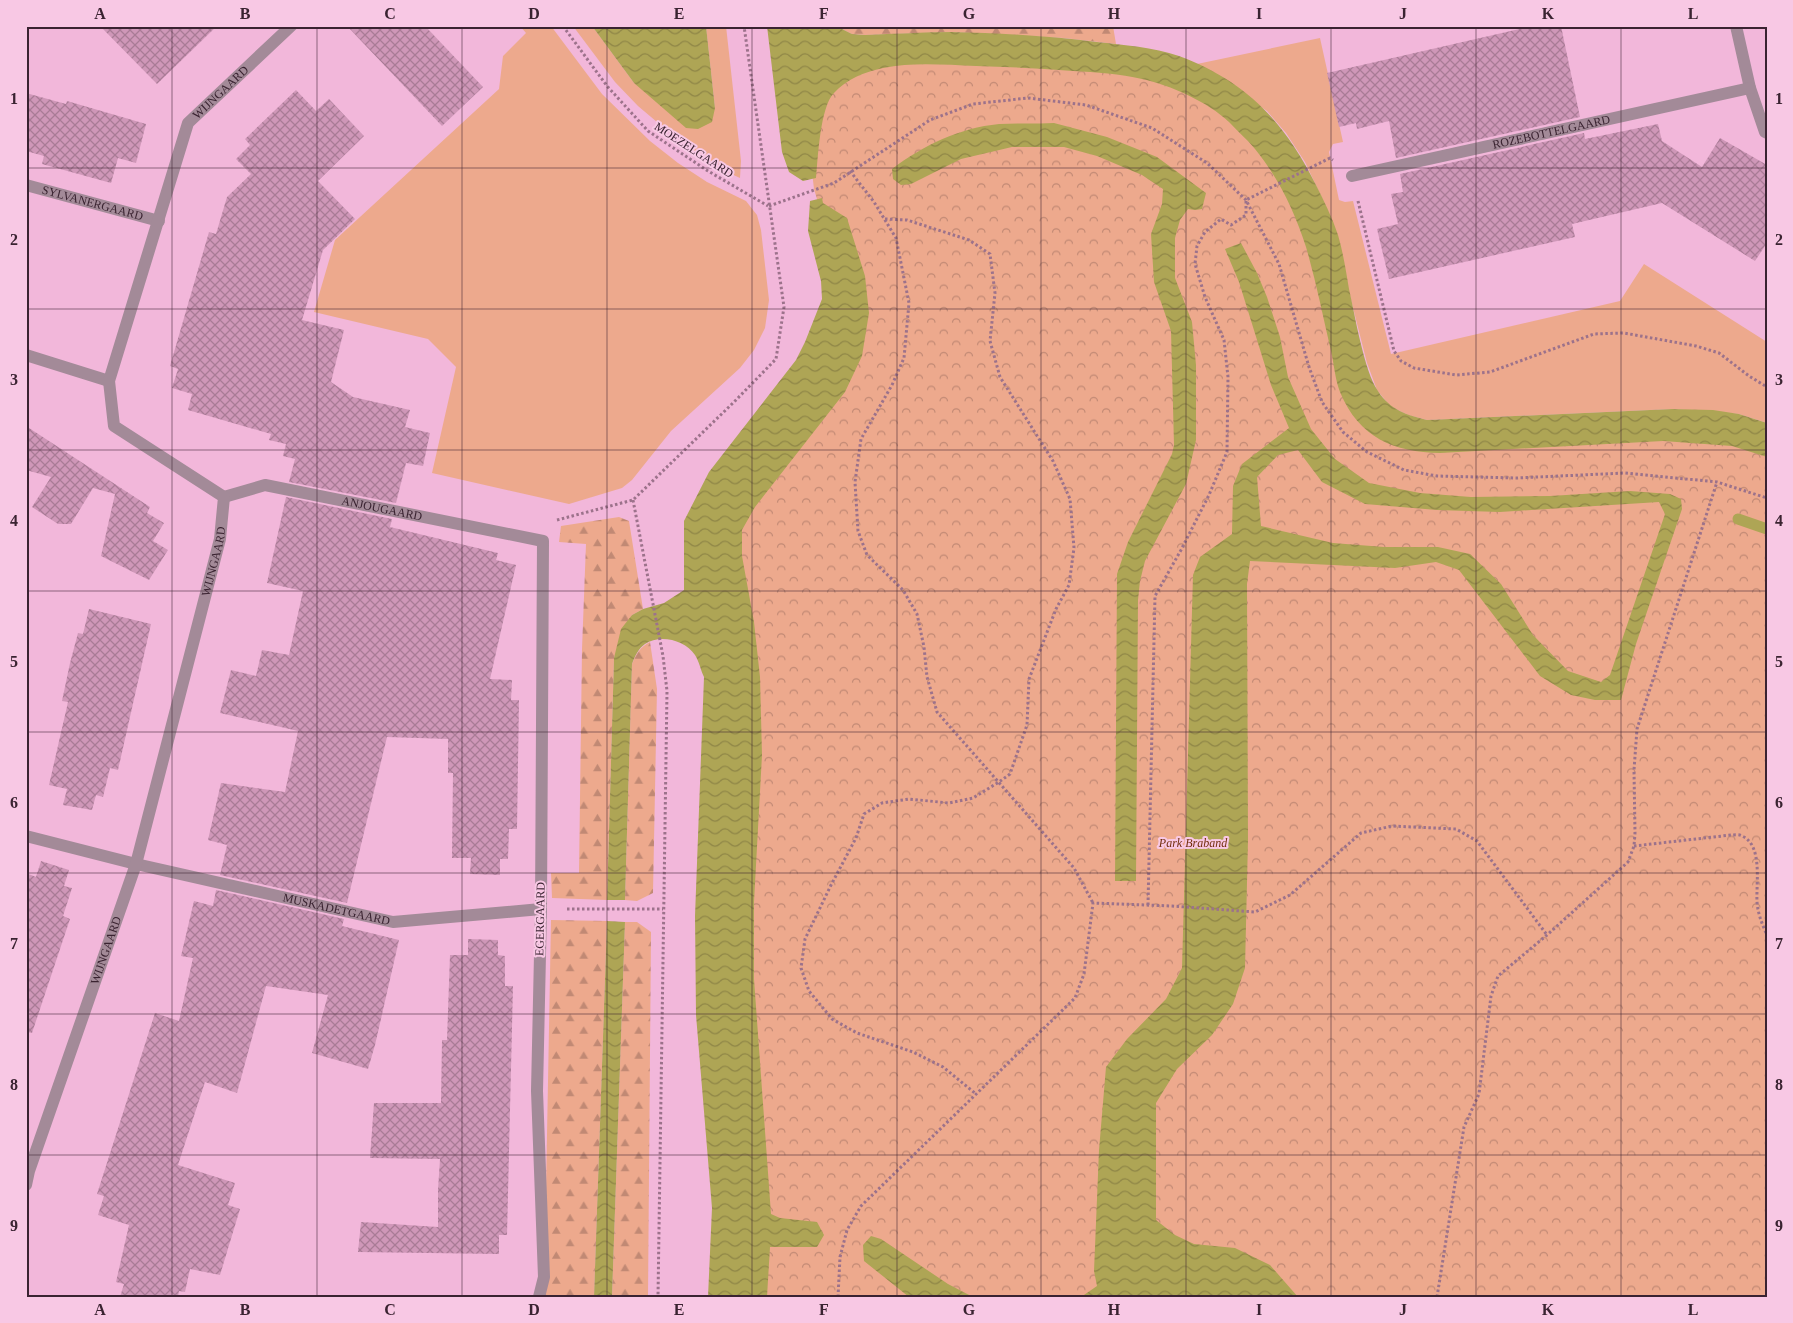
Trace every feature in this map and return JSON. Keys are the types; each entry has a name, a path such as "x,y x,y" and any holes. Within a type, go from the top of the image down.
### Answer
{"street":[{"name":"WIJNGAARD","path":"26,1185 28,1171 136,864 220,539 224,497 114,426 109,381 188,124 291,26"},
{"path":"1736,26 1750,88 1765,132 1767,133"},
{"name":"ROZEBOTTELGAARD","path":"1352,176 1750,88"},
{"name":"SYLVANERGAARD","path":"26,185 159,221"},
{"path":"26,355 109,381"},
{"name":"ANJOUGAARD","path":"224,497 265,486 542,541"},
{"name":"EGERGAARD","path":"539,1297 544,1277 537,1091 542,541"},
{"name":"MUSKADETGAARD","path":"26,836 136,864 393,922 540,909"}],"path":[{"name":"MOEZELGAARD","path":"564,26 607,86 648,131 708,171 768,206"},
{"path":"542,541 544,524 633,500 734,402 776,358 784,307 768,206 744,26"},
{"path":"768,206 834,183 930,120 973,104 1028,98 1086,105 1152,128 1207,163 1246,200 1279,264 1309,367 1322,402 1343,432 1367,452 1404,470 1438,476 1516,478 1625,473 1718,482 1767,498"},
{"path":"1246,200 1320,162"},
{"path":"838,1297 840,1257 847,1230 861,1206 1075,998 1084,974 1093,904 1074,868 937,712 927,677 924,647 917,614 902,590 867,555 858,531 855,482 861,439 892,385 904,358 909,304 896,238 885,219 850,171"},
{"path":"1352,176 1394,351 1401,361 1414,368 1456,375 1490,372 1594,334 1624,333 1696,346 1719,353 1767,387"},
{"path":"1148,905 1155,596 1210,495 1226,452 1228,377 1224,340 1205,297 1195,264 1197,246 1205,232 1221,219 1231,225 1246,215 1246,200"},
{"path":"885,219 907,220 969,240 990,254 994,293 990,341 1000,377 1053,461 1070,499 1074,548 1068,585 1056,609 1029,679 1027,725 1010,774 973,798 949,804 909,799 882,803 864,814 856,838 831,885 806,939 801,968 810,991 832,1019 857,1033 913,1052 943,1067 976,1094"},
{"path":"1437,1297 1464,1127 1479,1094 1491,996 1498,976 1548,935 1628,862 1634,846 1634,770 1637,729 1718,482"},
{"path":"633,500 651,587 667,691 658,1297"},
{"path":"1093,904 1172,906 1255,912 1290,894 1361,833 1392,826 1456,829 1477,841 1548,935"},
{"path":"1634,846 1742,835 1752,844 1757,861 1757,904 1760,920 1767,936"},
{"path":"540,909 663,909"}],"green space":[{"path":"520,26 551,26 602,94 650,141 678,163 707,182 746,201 757,215 761,230 769,300 765,328 754,350 740,368 671,431 632,480 622,488 569,504 432,473 456,367 428,339 314,312 335,240 499,89 503,56 526,33"},
{"path":"573,26 592,26 634,83 715,108 706,26 726,26 741,161 740,178 712,165 689,149 638,106 615,82"},
{"path":"836,26 1113,26 1116,44 1064,38 952,32 865,35 852,34"},
{"path":"1320,38 1343,142 1333,144 1329,152 1339,200 1345,202 1353,201 1391,354 1620,301 1644,264 1767,342 1767,423 1739,414 1672,409 1427,420 1408,415 1390,406 1377,390 1367,363 1329,213 1305,162 1286,133 1267,111 1197,64"},
{"name":"Park Braband","path":"838,55 1064,55 1223,101 1297,182 1364,403 1399,437 1647,440 1748,444 1767,451 1767,1297 746,1297 735,536 841,350 826,230 814,189 802,88"},
{"path":"619,517 629,521 643,609 632,615 614,658 607,900 552,898 551,873 579,873 582,649 586,544 559,542 561,526"},
{"path":"650,642 657,689 653,893 637,901 625,900 632,664 639,651"},
{"path":"551,920 607,921 594,1297 544,1297"},
{"path":"625,922 637,922 651,932 648,1297 612,1297"}],"water":[{"path":"592,26 706,26 715,108 712,122 698,129 686,128 634,83"},
{"path":"767,26 836,26 852,34 865,35 952,32 1061,38 1149,48 1179,56 1203,66 1243,91 1261,106 1291,141 1304,162 1325,203 1338,235 1364,357 1373,382 1388,403 1406,414 1427,420 1672,409 1713,410 1739,414 1767,423 1767,457 1732,446 1663,441 1440,453 1408,450 1393,445 1368,431 1357,421 1340,392 1310,260 1297,221 1285,195 1271,171 1252,145 1229,122 1200,101 1164,85 1142,79 1090,72 1036,68 917,64 883,68 856,77 844,84 829,100 823,121 816,178 803,181 789,172 782,152"},
{"path":"1054,123 1107,137 1157,157 1206,193 1202,209 1188,209 1180,220 1175,238 1175,278 1192,322 1196,365 1196,440 1186,484 1145,561 1138,600 1136,881 1115,881 1117,574 1128,542 1172,454 1174,445 1171,331 1154,282 1151,234 1162,204 1163,189 1142,175 1097,156 1064,147 1012,147 961,159 911,184 901,185 893,179 892,169 904,160 929,145 970,129 999,124"},
{"path":"822,198 823,203 847,218 865,276 869,313 862,356 845,392 755,507 742,530 742,556 754,622 760,677 762,755 754,902 754,979 771,1214 780,1218 817,1222 824,1235 817,1247 770,1247 767,1297 708,1297 712,1208 696,1015 695,916 704,677 691,650 672,640 658,639 651,641 640,648 634,658 632,664 625,900 607,900 614,658 621,629 632,615 643,609 664,603 684,590 684,521 709,472 796,360 805,342 822,299 821,281 808,231 810,201"},
{"path":"1241,243 1257,273 1280,337 1288,377 1311,429 1335,459 1369,483 1420,493 1471,497 1550,496 1630,491 1670,494 1681,499 1682,509 1636,644 1621,700 1595,700 1571,695 1540,676 1459,570 1436,562 1395,568 1250,561 1247,584 1248,840 1245,968 1233,1004 1212,1035 1177,1069 1156,1103 1156,1220 1175,1235 1194,1244 1235,1248 1270,1265 1298,1297 1081,1297 1097,1286 1094,1271 1099,1150 1106,1067 1127,1039 1166,999 1182,968 1193,575 1200,557 1232,534 1233,486 1242,464 1289,428 1271,385 1239,282 1225,249","holes":["1298,450 1322,482 1365,504 1437,510 1500,512 1659,502 1665,514 1610,675 1601,682 1568,671 1533,635 1501,584 1470,554 1438,547 1384,547 1333,543 1261,526 1257,477 1278,455"]},
{"path":"607,921 625,922 612,1297 594,1297"},
{"path":"871,1236 881,1239 948,1284 973,1297 909,1297 864,1261 863,1245"}],"building":[{"path":"100,26 217,26 157,84"},
{"path":"347,26 425,26 483,87 442,126"},
{"path":"1532,26 1561,26 1580,117 1396,158 1389,121 1357,129 1356,123 1339,127 1327,73"},
{"path":"296,90 316,111 329,99 364,136 318,181 355,219 323,250 302,320 344,330 331,382 353,397 410,410 405,427 430,433 423,466 406,463 396,503 289,482 295,459 283,456 286,444 269,440 271,434 188,410 192,394 172,388 178,369 170,366 209,232 216,234 227,197 251,174 236,159 250,145 245,139"},
{"path":"26,93 66,104 67,101 146,124 136,163 118,158 111,183 42,164 44,156 26,151"},
{"path":"1658,124 1662,141 1702,167 1720,138 1767,165 1767,243 1755,261 1662,203 1572,224 1575,237 1389,279 1377,229 1398,224 1391,194 1403,192 1400,174 1584,133 1585,139"},
{"path":"26,426 150,507 147,513 164,523 153,541 168,550 149,580 101,556 115,494 93,488 71,524 58,524 32,507 51,477 26,470"},
{"path":"286,497 392,519 390,527 498,553 496,560 516,565 490,679 512,680 511,700 519,700 517,829 509,829 508,859 500,859 500,875 470,874 471,858 452,858 453,773 448,773 448,739 387,737 347,903 220,875 227,845 208,840 221,783 285,792 298,731 220,713 231,670 256,676 262,650 289,655 303,591 267,583"},
{"path":"89,609 151,624 118,770 110,768 103,797 96,795 92,810 63,805 67,789 49,785 68,702 62,701 70,663 78,633 83,634"},
{"path":"41,861 69,870 64,886 72,888 63,916 70,919 32,1033 26,1032 26,873 36,877"},
{"path":"216,890 344,919 342,926 399,940 375,1045 368,1069 312,1053 328,995 266,986 237,1093 205,1082 178,1165 235,1183 228,1205 240,1209 220,1275 190,1269 185,1292 179,1291 178,1297 120,1297 124,1284 116,1282 129,1225 98,1215 104,1196 97,1194 155,1013 179,1021 193,958 181,956 194,901 213,906"},
{"path":"468,939 498,940 498,955 505,956 505,986 513,986 507,1235 499,1235 499,1254 358,1252 361,1222 438,1227 440,1159 370,1158 374,1103 441,1103 442,1040 447,1040 450,955 468,955"}],"waterway":[{"path":"1738,519 1767,529"}]}
